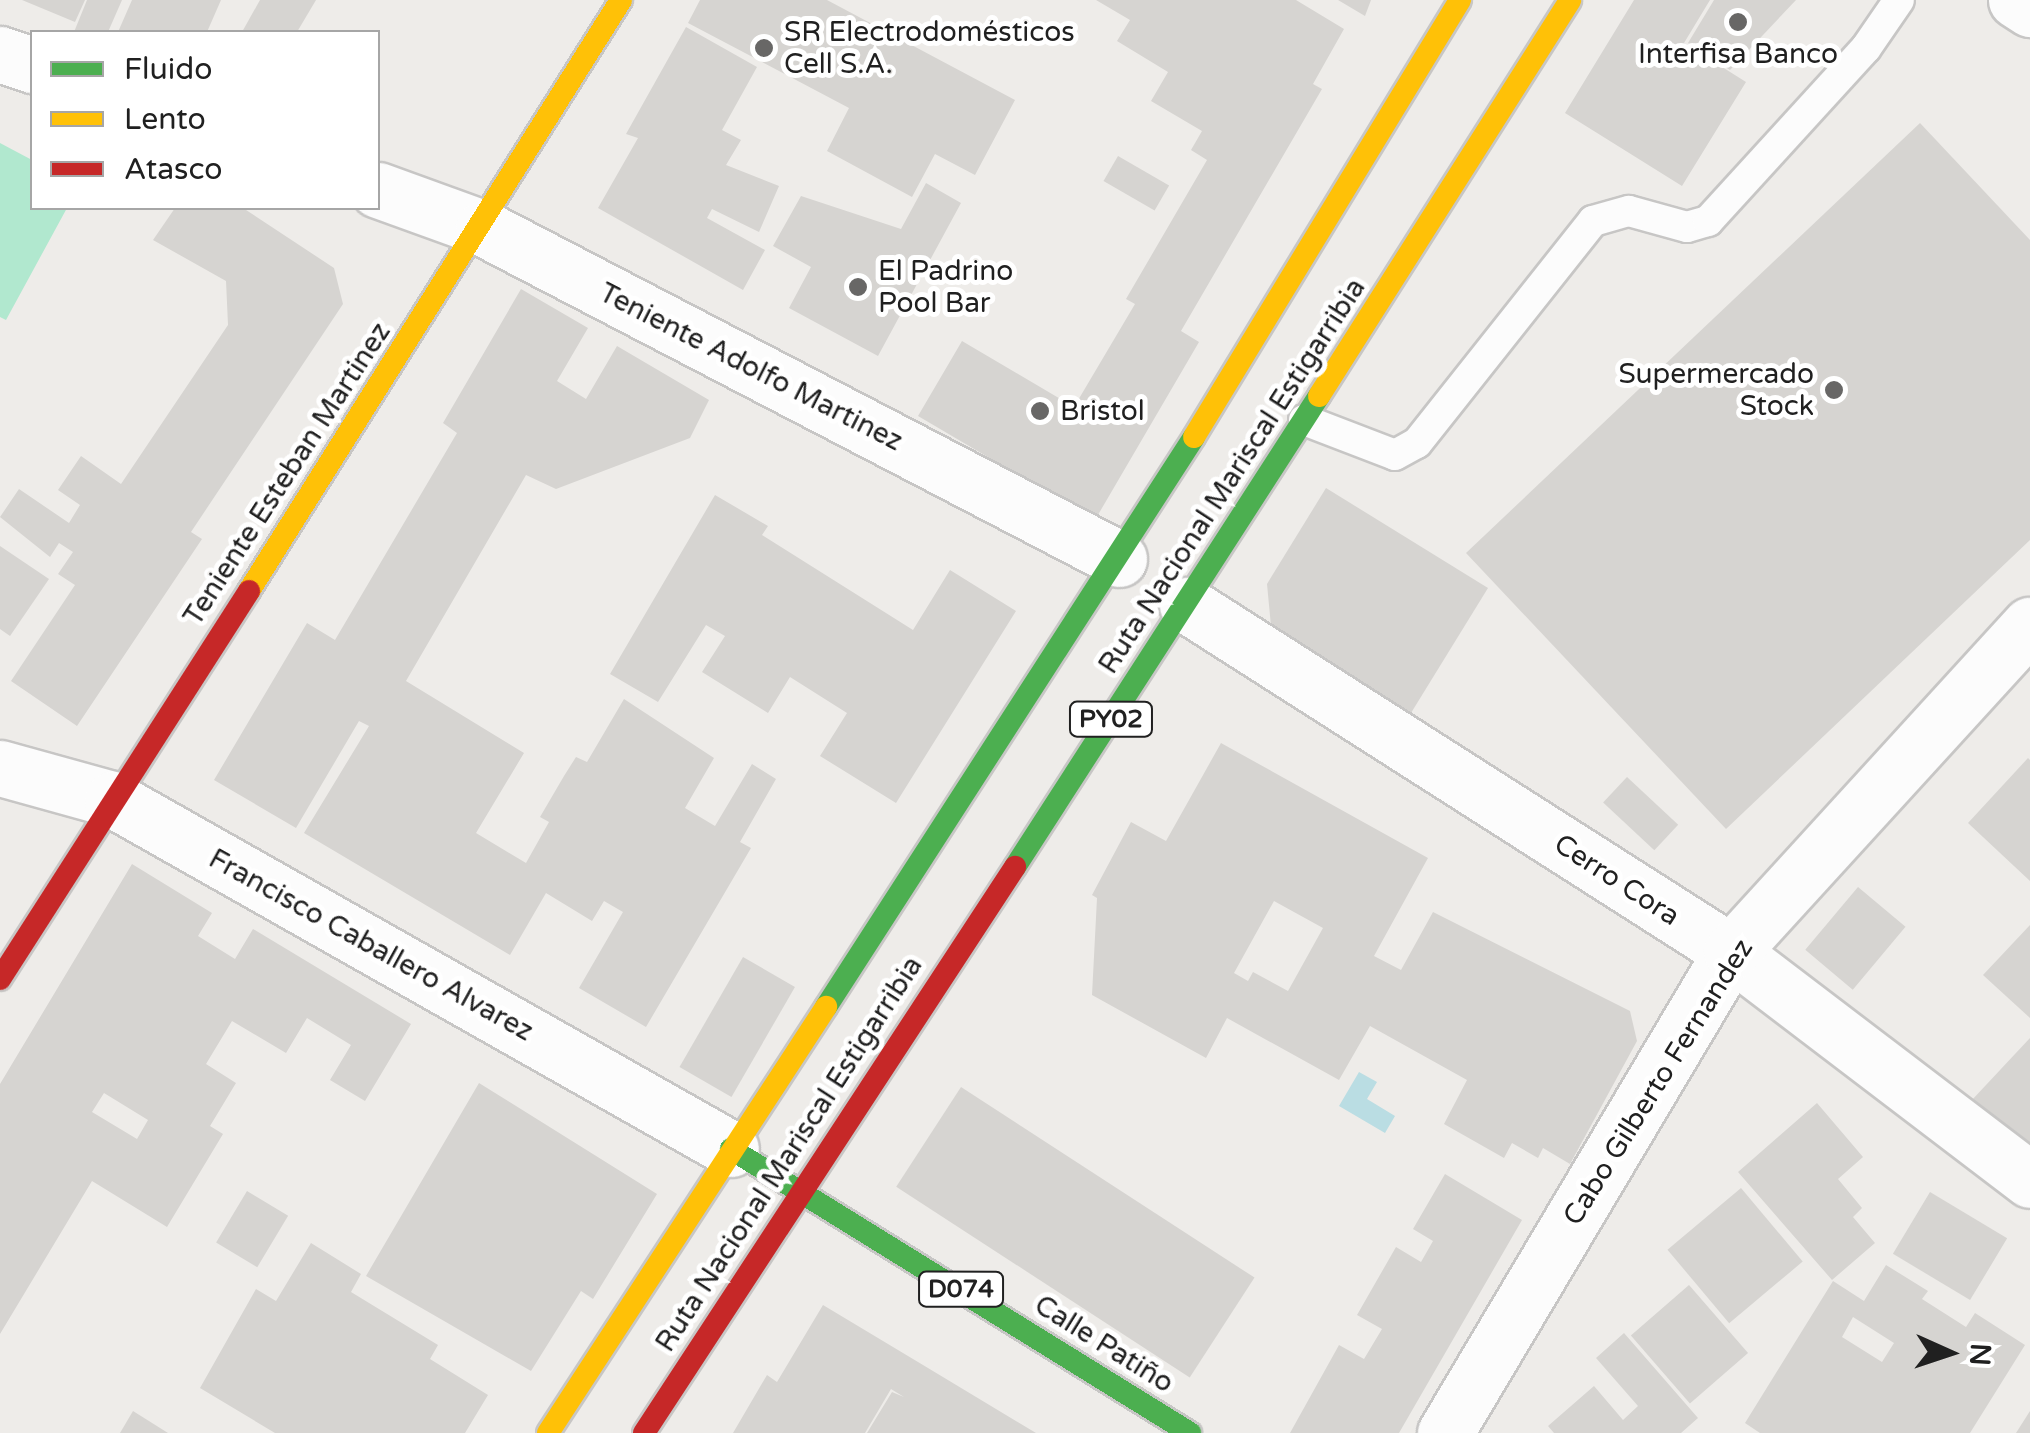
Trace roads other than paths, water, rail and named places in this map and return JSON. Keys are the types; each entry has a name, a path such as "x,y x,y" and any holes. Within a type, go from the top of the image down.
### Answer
{"main road":[{"name":"Teniente Esteban Martinez","path":"0,979 112,799 483,228 621,0"},
{"name":"Ruta Nacional Mariscal Estigarribia","path":"548,1433 1119,559 1460,0"},
{"name":"Ruta Nacional Mariscal Estigarribia","path":"644,1433 1187,604 1570,0"},
{"name":"Calle Patiño","path":"731,1148 1190,1433"}],"street":[{"path":"2016,0 2030,9"},
{"path":"0,54 30,64"},
{"name":"Teniente Adolfo Martinez","path":"380,191 483,228 1119,559"},
{"name":"Cerro Cora","path":"1187,604 1731,952 2030,1180"},
{"name":"Cabo Gilberto Fernandez","path":"1445,1433 1731,952 2030,625"},
{"name":"Francisco Caballero Alvarez","path":"0,768 112,799 731,1148"}],"lane":[{"path":"1304,420 1395,455 1418,443 1593,221 1629,211 1687,226 1708,221 1866,48 1899,0"}],"water":[{"path":"1359,1072 1377,1082 1367,1099 1395,1116 1385,1133 1339,1106"}],"place":[{"name":"Interfisa Banco","path":"1738,22"},
{"name":"SR Electrodomésticos Cell S.A.","path":"764,48"},
{"name":"El Padrino Pool Bar","path":"858,287"},
{"name":"Supermercado Stock","path":"1834,390"},
{"name":"Bristol","path":"1040,411"}]}
